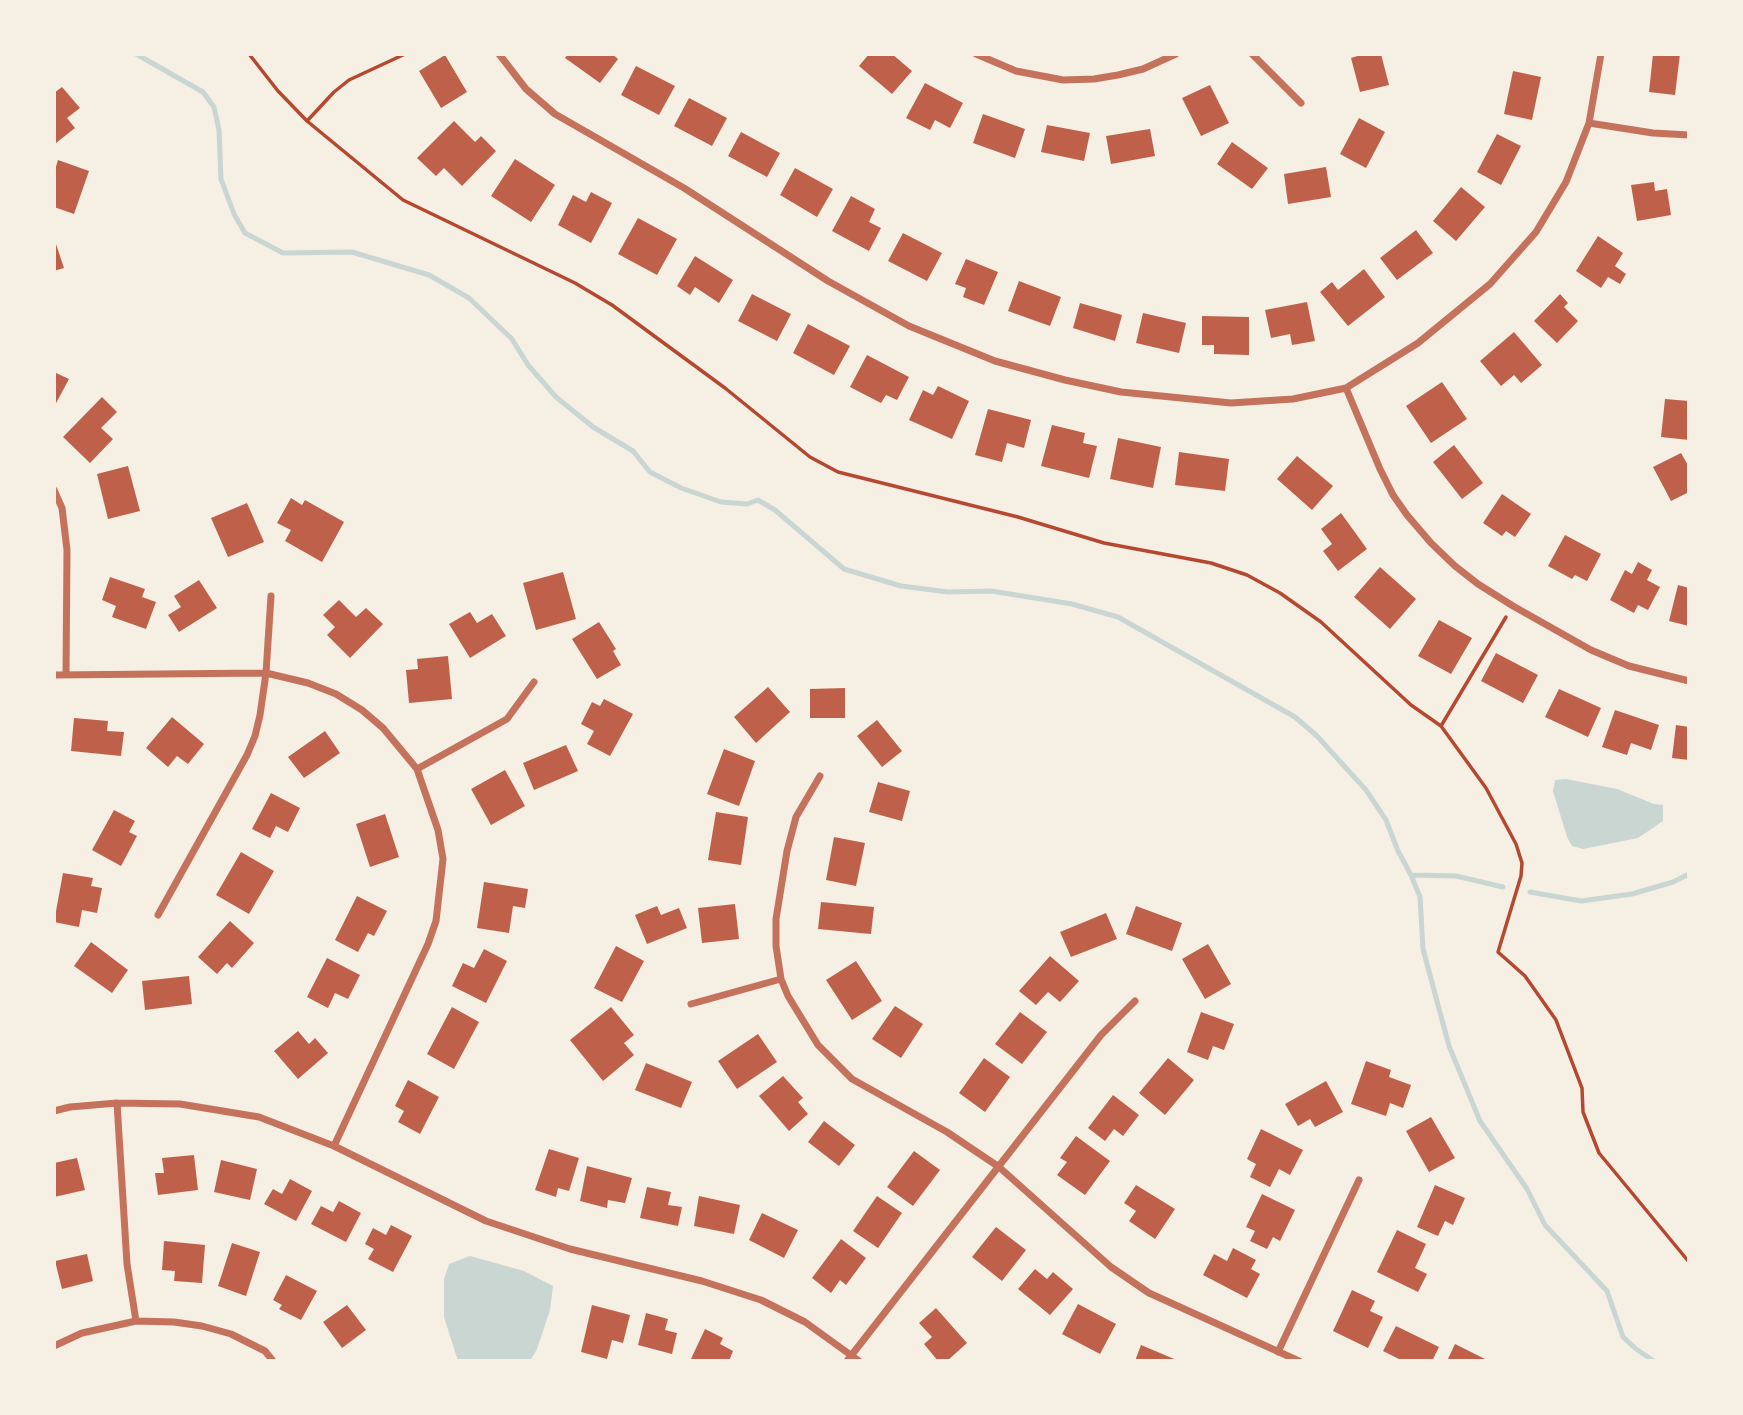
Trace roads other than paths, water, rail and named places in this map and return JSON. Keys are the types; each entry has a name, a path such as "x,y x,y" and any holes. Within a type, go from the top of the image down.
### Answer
{"street":[{"path":"499,54 526,89 555,114 694,194 852,295 909,326 995,361 1065,380 1121,392 1231,403 1293,399 1346,388 1384,365 1455,314 1490,284 1536,232 1575,164 1589,122 1601,54"},
{"path":"976,54 1016,71 1063,80 1118,75 1143,69 1176,54"},
{"path":"1252,54 1301,103"},
{"path":"1589,122 1653,133 1689,135"},
{"path":"1346,388 1380,469 1394,495 1407,515 1455,566 1513,606 1591,650 1629,666 1689,681"},
{"path":"54,490 62,508 67,550 66,675"},
{"path":"158,915 247,755 260,715 266,673 271,596"},
{"path":"54,676 266,673 308,683 336,694 362,710 383,728 417,769 439,830 443,859 436,920 428,944 334,1146"},
{"path":"417,769 507,719 534,682"},
{"path":"820,776 796,817 787,851 776,919 776,946 781,979 788,996 806,1029 831,1060 852,1079 947,1132 999,1167 1111,1267 1149,1293 1299,1361"},
{"path":"691,1004 781,979"},
{"path":"849,1357 1101,1035 1135,1001"},
{"path":"117,1103 127,1264 136,1321"},
{"path":"54,1111 117,1103 180,1104 226,1110 270,1121 334,1146 486,1221 570,1249 702,1281 761,1300 805,1322 849,1357 859,1361"},
{"path":"1279,1352 1359,1180"},
{"path":"54,1346 82,1333 136,1321 202,1326 231,1334 265,1350 273,1361"}],"waterway":[{"path":"136,54 203,92 214,107 219,130 221,179 234,214 245,233 283,253 352,252 429,275 469,298 512,339 528,365 556,397 593,427 633,451 650,472 681,488 721,502 747,504 758,500 775,510 844,569 901,586 948,592 991,591 1072,604 1118,617 1295,717 1317,736 1366,790 1386,820 1420,897 1423,949 1449,1046 1480,1121 1527,1189 1545,1225 1607,1291 1623,1337 1654,1361"},
{"path":"1530,892 1581,901 1632,894 1673,882 1689,874"},
{"path":"1411,875 1456,876 1503,887"}]}
